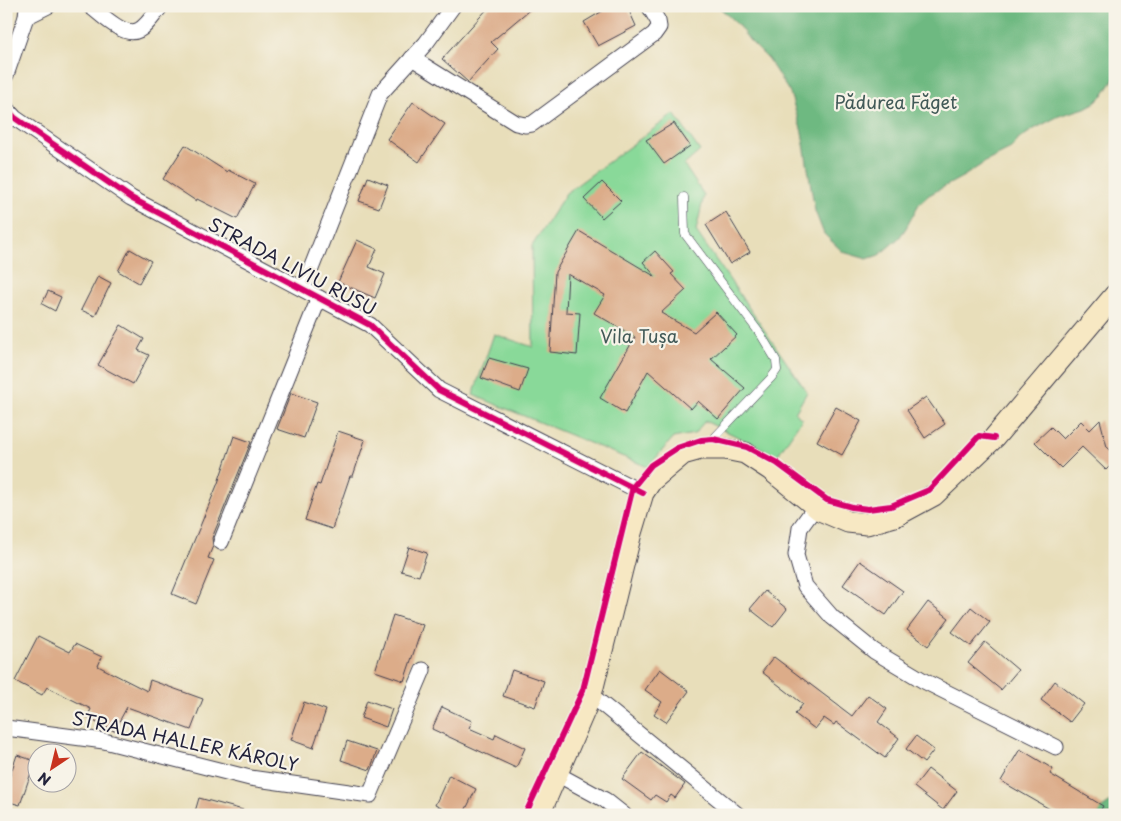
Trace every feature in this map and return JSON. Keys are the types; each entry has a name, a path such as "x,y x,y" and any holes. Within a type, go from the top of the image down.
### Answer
{"main road":[{"path":"539,815 591,695 631,533 643,492 651,481 683,454 700,449 725,449 745,453 771,470 816,506 848,522 867,524 895,516 934,495 994,438 1114,297"}],"street":[{"path":"6,75 26,12 48,6"},
{"path":"90,6 122,30 132,32 140,30 161,6"},
{"path":"304,289 380,94 426,43 453,6"},
{"path":"412,58 516,123 532,124 654,34 659,27 658,21 649,6"},
{"name":"STRADA LIVIU RUSU","path":"9,118 131,198 370,325 439,390 643,492"},
{"path":"221,542 318,298"},
{"path":"816,506 800,528 796,555 805,586 832,616 874,651 924,681 1056,747"},
{"name":"STRADA HALLER KÁROLY","path":"6,728 104,741 250,778 370,795 423,670"},
{"path":"591,695 738,815"},
{"path":"557,774 604,800 624,815"}],"lane":[{"path":"684,197 685,234 761,335 776,360 776,370 771,378 713,439 711,449"}],"green space":[{"name":"Pădurea Făget","path":"718,6 1114,6 1115,77 1105,93 1096,102 1085,108 1059,116 1034,129 1019,139 1011,149 929,195 919,204 899,238 879,255 867,259 843,252 824,234 815,211 802,132 790,93 768,59 750,41 738,25"},
{"name":"Vila Tușa","path":"674,114 700,151 684,165 704,195 696,231 807,392 795,413 802,419 777,456 705,421 694,434 673,438 648,467 473,395 494,334 533,347 532,246 566,193"},
{"path":"1115,799 1115,815 1077,815 1102,808"}],"building":[{"path":"490,6 534,6 491,42 498,49 468,82 442,59"},
{"path":"611,6 627,6 636,26 598,46 584,22"},
{"path":"413,102 445,124 419,162 387,139"},
{"path":"674,123 690,146 664,164 646,140"},
{"path":"185,145 227,172 228,170 255,184 237,219 197,199 196,201 163,179"},
{"path":"368,177 388,185 379,208 359,201"},
{"path":"602,182 621,201 602,218 584,199"},
{"path":"726,212 750,252 730,264 706,225"},
{"path":"579,231 656,277 643,262 655,251 674,272 671,274 686,290 661,313 694,332 716,312 737,335 711,359 745,388 718,419 698,401 691,409 648,371 625,413 600,398 635,337 594,313 605,295 568,274 566,312 580,313 577,355 550,352 555,272"},
{"path":"357,240 377,249 369,267 385,274 375,298 338,282"},
{"path":"130,249 151,261 139,283 118,271"},
{"path":"98,276 111,283 95,316 81,310"},
{"path":"48,291 61,297 55,311 42,304"},
{"path":"121,325 144,339 138,350 149,355 133,384 98,365"},
{"path":"489,358 528,369 520,392 481,378"},
{"path":"291,393 317,402 304,438 277,429"},
{"path":"926,397 945,424 925,438 907,410"},
{"path":"836,407 861,421 842,455 817,441"},
{"path":"1100,420 1107,447 1115,454 1115,461 1106,470 1082,447 1061,468 1035,442 1051,427 1063,439 1081,421 1090,430"},
{"path":"338,431 365,440 353,476 350,476 332,529 305,520 317,484 320,485"},
{"path":"234,436 251,442 212,538 213,546 208,558 214,560 196,604 172,594 218,483"},
{"path":"409,547 427,553 419,576 401,571"},
{"path":"860,561 903,591 886,615 843,585"},
{"path":"765,591 787,609 773,627 750,609"},
{"path":"928,602 949,618 928,646 907,630"},
{"path":"971,607 990,622 971,646 952,632"},
{"path":"393,615 423,625 404,681 375,671"},
{"path":"38,636 70,652 75,644 102,657 98,666 147,691 150,680 203,699 191,730 127,707 114,731 87,718 91,709 47,687 42,695 15,681"},
{"path":"985,642 1018,670 1001,690 968,663"},
{"path":"774,657 852,716 868,695 887,709 878,722 899,738 885,758 836,722 834,725 824,718 815,729 795,714 803,704 762,672"},
{"path":"660,669 689,691 666,722 654,714 662,702 645,690"},
{"path":"512,670 544,681 535,707 503,696"},
{"path":"1055,681 1084,704 1070,722 1041,700"},
{"path":"367,700 392,709 386,727 361,718"},
{"path":"304,702 326,710 313,748 291,740"},
{"path":"442,707 472,721 469,728 494,739 496,734 525,748 516,768 432,729"},
{"path":"916,736 934,750 924,763 906,749"},
{"path":"347,741 377,751 370,770 341,760"},
{"path":"1020,749 1053,769 1050,774 1103,806 1098,815 1060,815 1001,781"},
{"path":"642,752 685,784 675,798 671,795 666,802 655,795 651,800 622,779"},
{"path":"17,755 28,759 28,782 20,805 6,801 6,787"},
{"path":"928,769 957,791 943,810 914,787"},
{"path":"449,775 476,789 463,815 455,815 435,805"},
{"path":"199,798 243,810 242,815 194,815"}],"cycle path":[{"path":"6,108 15,118 131,198 370,325 439,390 643,493"},
{"path":"525,815 583,690 633,487 651,465 677,448 701,440 713,439 747,447 777,463 827,500 868,509 891,506 929,490 979,436 994,438"}]}
